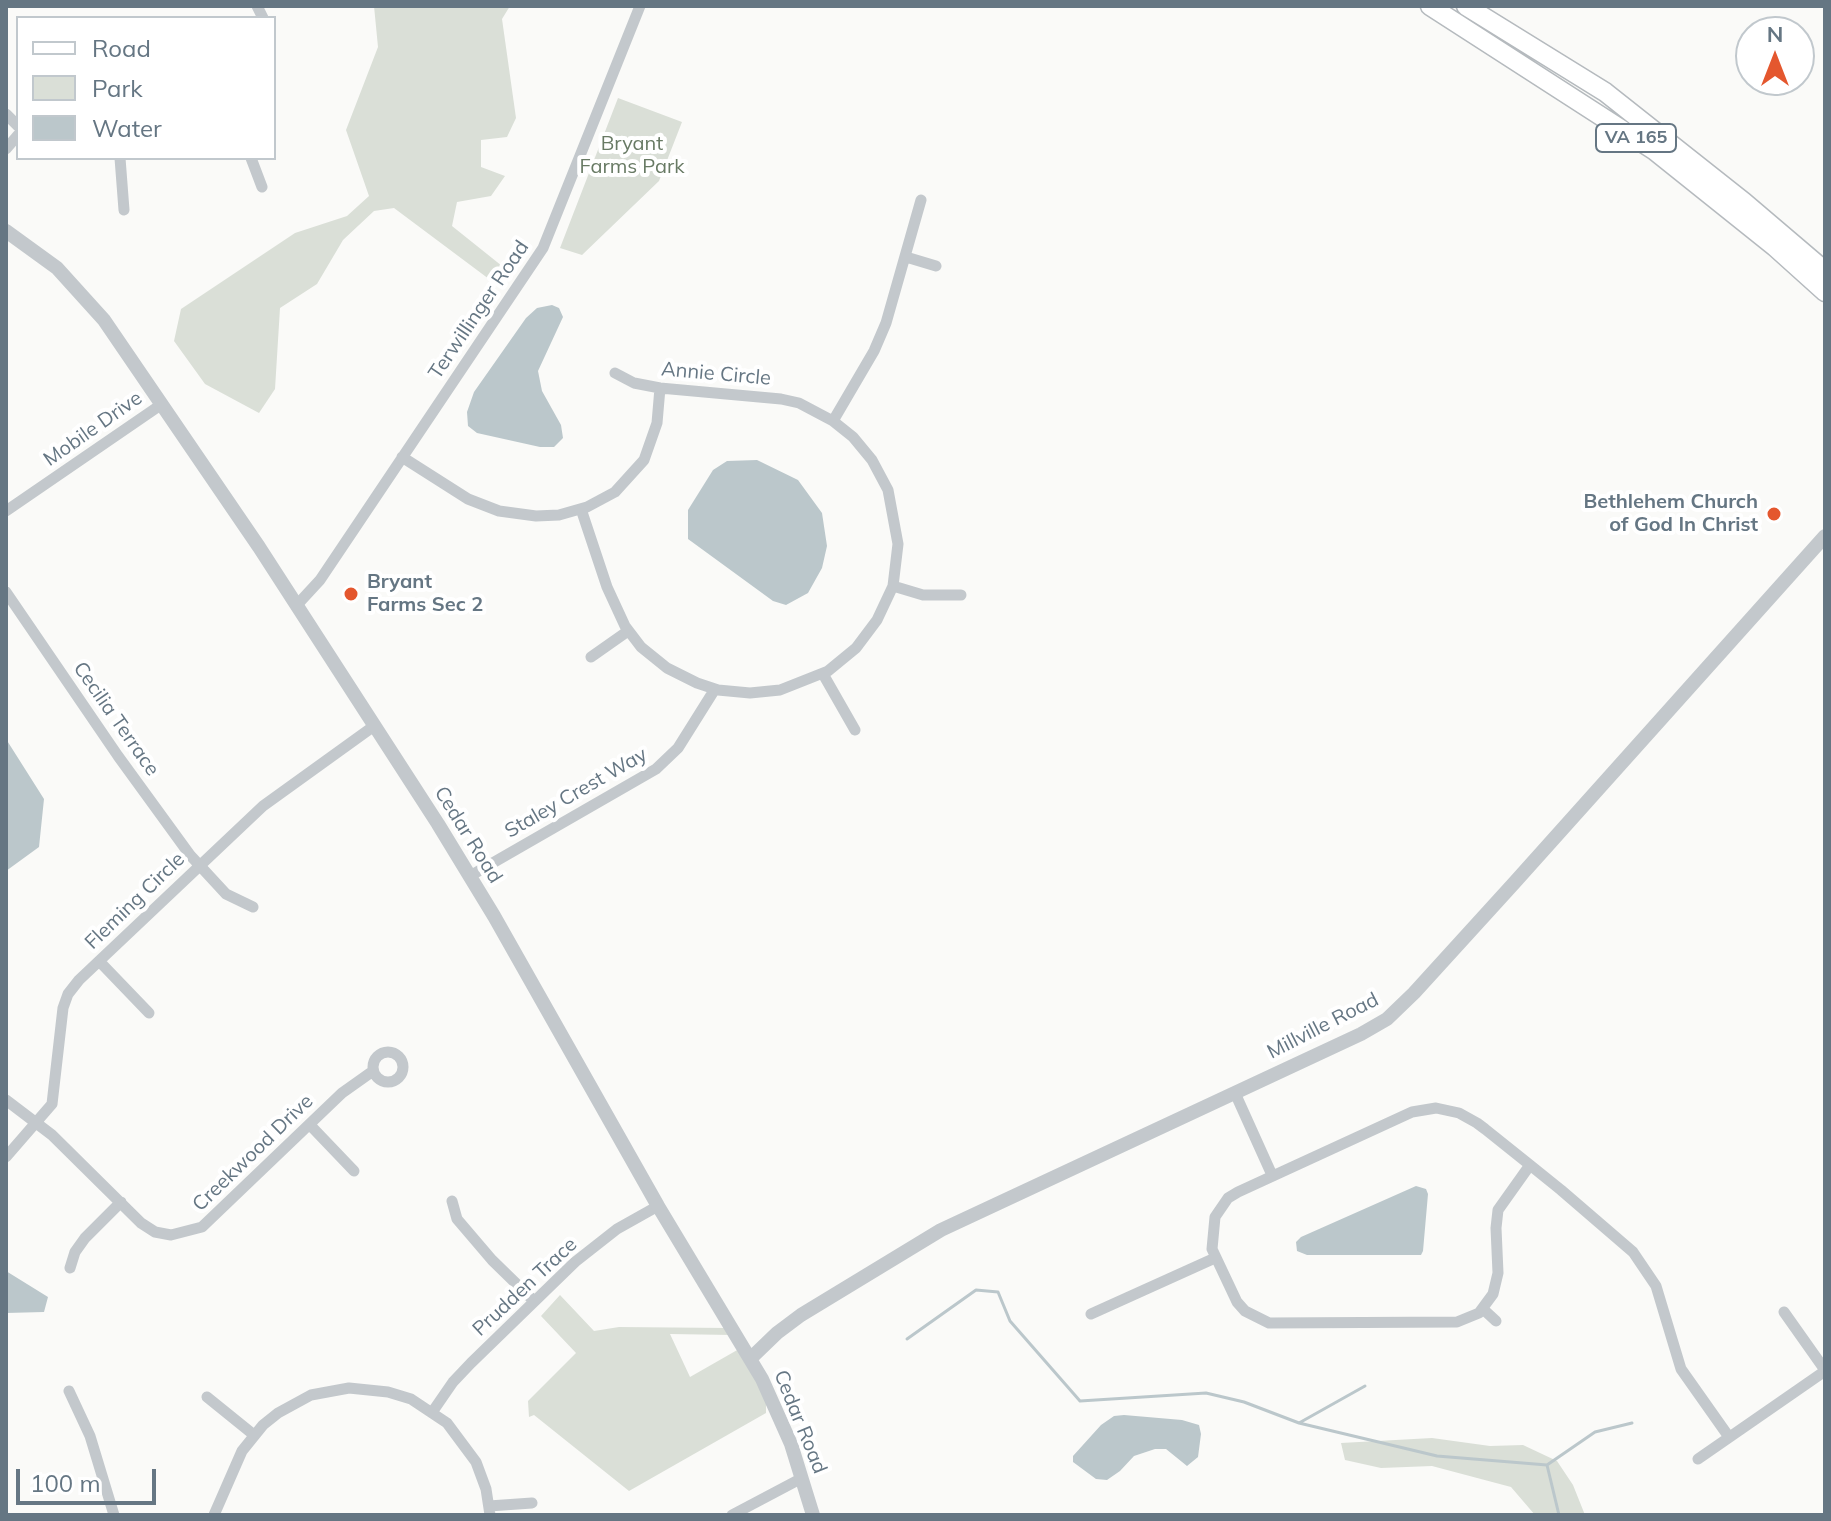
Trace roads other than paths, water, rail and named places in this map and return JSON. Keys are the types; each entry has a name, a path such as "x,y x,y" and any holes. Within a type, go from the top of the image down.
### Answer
{"main road":[{"name":"VA 165","path":"1430,6 1655,151 1775,247 1825,292"},
{"name":"VA 165","path":"1466,6 1605,92 1744,202 1825,271"}],"street":[{"name":"Terwillinger Road","path":"296,606 320,580 543,248 640,6"},
{"path":"120,160 124,210"},
{"path":"252,160 262,187"},
{"path":"833,421 874,351 886,323 921,200"},
{"name":"Cedar Road","path":"6,231 57,268 88,300 162,404 296,606 470,876 774,1403 813,1515"},
{"path":"906,257 936,266"},
{"name":"Annie Circle","path":"581,509 607,587 628,631 641,647 667,668 715,689 750,693 780,690 823,674 856,648 877,620 893,586 898,544 888,490 872,460 853,437 833,421 781,399 660,388 634,383 615,373"},
{"path":"402,457 468,499 499,511 536,516 559,515 581,509 615,492 644,460 657,423 660,388"},
{"name":"Mobile Drive","path":"6,511 162,404"},
{"name":"Millville Road","path":"750,1359 801,1315 941,1230 1361,1034 1394,1012 1825,536"},
{"path":"893,586 923,595 961,595"},
{"name":"Cecilia Terrace","path":"6,592 118,756 199,865 226,894 253,907"},
{"path":"591,657 628,631"},
{"path":"823,674 855,730"},
{"name":"Staley Crest Way","path":"470,876 656,769 678,748 696,724 715,689"},
{"name":"Fleming Circle","path":"6,1157 48,1111 54,1096 63,1008 68,994 263,806 374,726"},
{"path":"99,961 149,1013"},
{"name":"Creekwood Drive","path":"6,1100 37,1123 141,1223 155,1232 171,1235 202,1227 342,1093 373,1071"},
{"path":"1235,1093 1272,1175"},
{"path":"1530,1165 1498,1210 1493,1294 1483,1309 1468,1319 1447,1324 1269,1323 1245,1311 1237,1302 1215,1258 1212,1230 1221,1206 1238,1192 1396,1118 1423,1109 1436,1108 1469,1118 1530,1165 1616,1235 1646,1268 1661,1299 1681,1369 1729,1437"},
{"path":"310,1125 354,1171"},
{"path":"452,1201 457,1219 492,1260 533,1300"},
{"path":"70,1268 75,1252 85,1238 121,1202"},
{"name":"Prudden Trace","path":"433,1411 462,1372 533,1300 603,1239 658,1206"},
{"path":"1091,1314 1215,1258"},
{"path":"1483,1309 1496,1321"},
{"path":"1698,1459 1825,1371 1784,1312"},
{"path":"214,1515 230,1473 263,1425 294,1403 330,1390 367,1388 411,1399 447,1423 471,1453 486,1489 490,1510 532,1503"},
{"path":"69,1391 90,1436 114,1515"},
{"path":"207,1397 254,1435"},
{"path":"732,1515 802,1478"}],"water":[{"path":"552,305 559,308 563,317 538,371 542,391 561,425 563,438 554,447 540,447 477,433 468,426 467,412 474,392 526,318 537,308"},
{"path":"757,460 798,480 822,513 827,546 822,568 808,593 786,605 773,601 688,539 688,510 713,470 727,461"},
{"path":"6,739 44,799 39,847 6,871"},
{"path":"1416,1186 1426,1189 1428,1194 1421,1255 1307,1255 1297,1251 1296,1242 1301,1237"},
{"path":"6,1271 48,1297 44,1312 6,1313"},
{"path":"1114,1416 1182,1420 1199,1425 1198,1457 1187,1466 1166,1449 1155,1449 1134,1456 1107,1480 1096,1479 1073,1462 1073,1456 1101,1425"}],"waterway":[{"path":"907,1339 976,1290 998,1292 1010,1321 1080,1401 1206,1393 1244,1402 1299,1423 1437,1456 1547,1465 1595,1432 1632,1423"},
{"path":"1299,1423 1365,1386"},
{"path":"1547,1465 1559,1515"}],"place":[{"name":"Bethlehem Church of God In Christ","path":"1774,514"},
{"name":"Bryant Farms Sec 2","path":"351,594"}],"park label":[{"name":"Bryant Farms Park","path":"632,156"}]}
